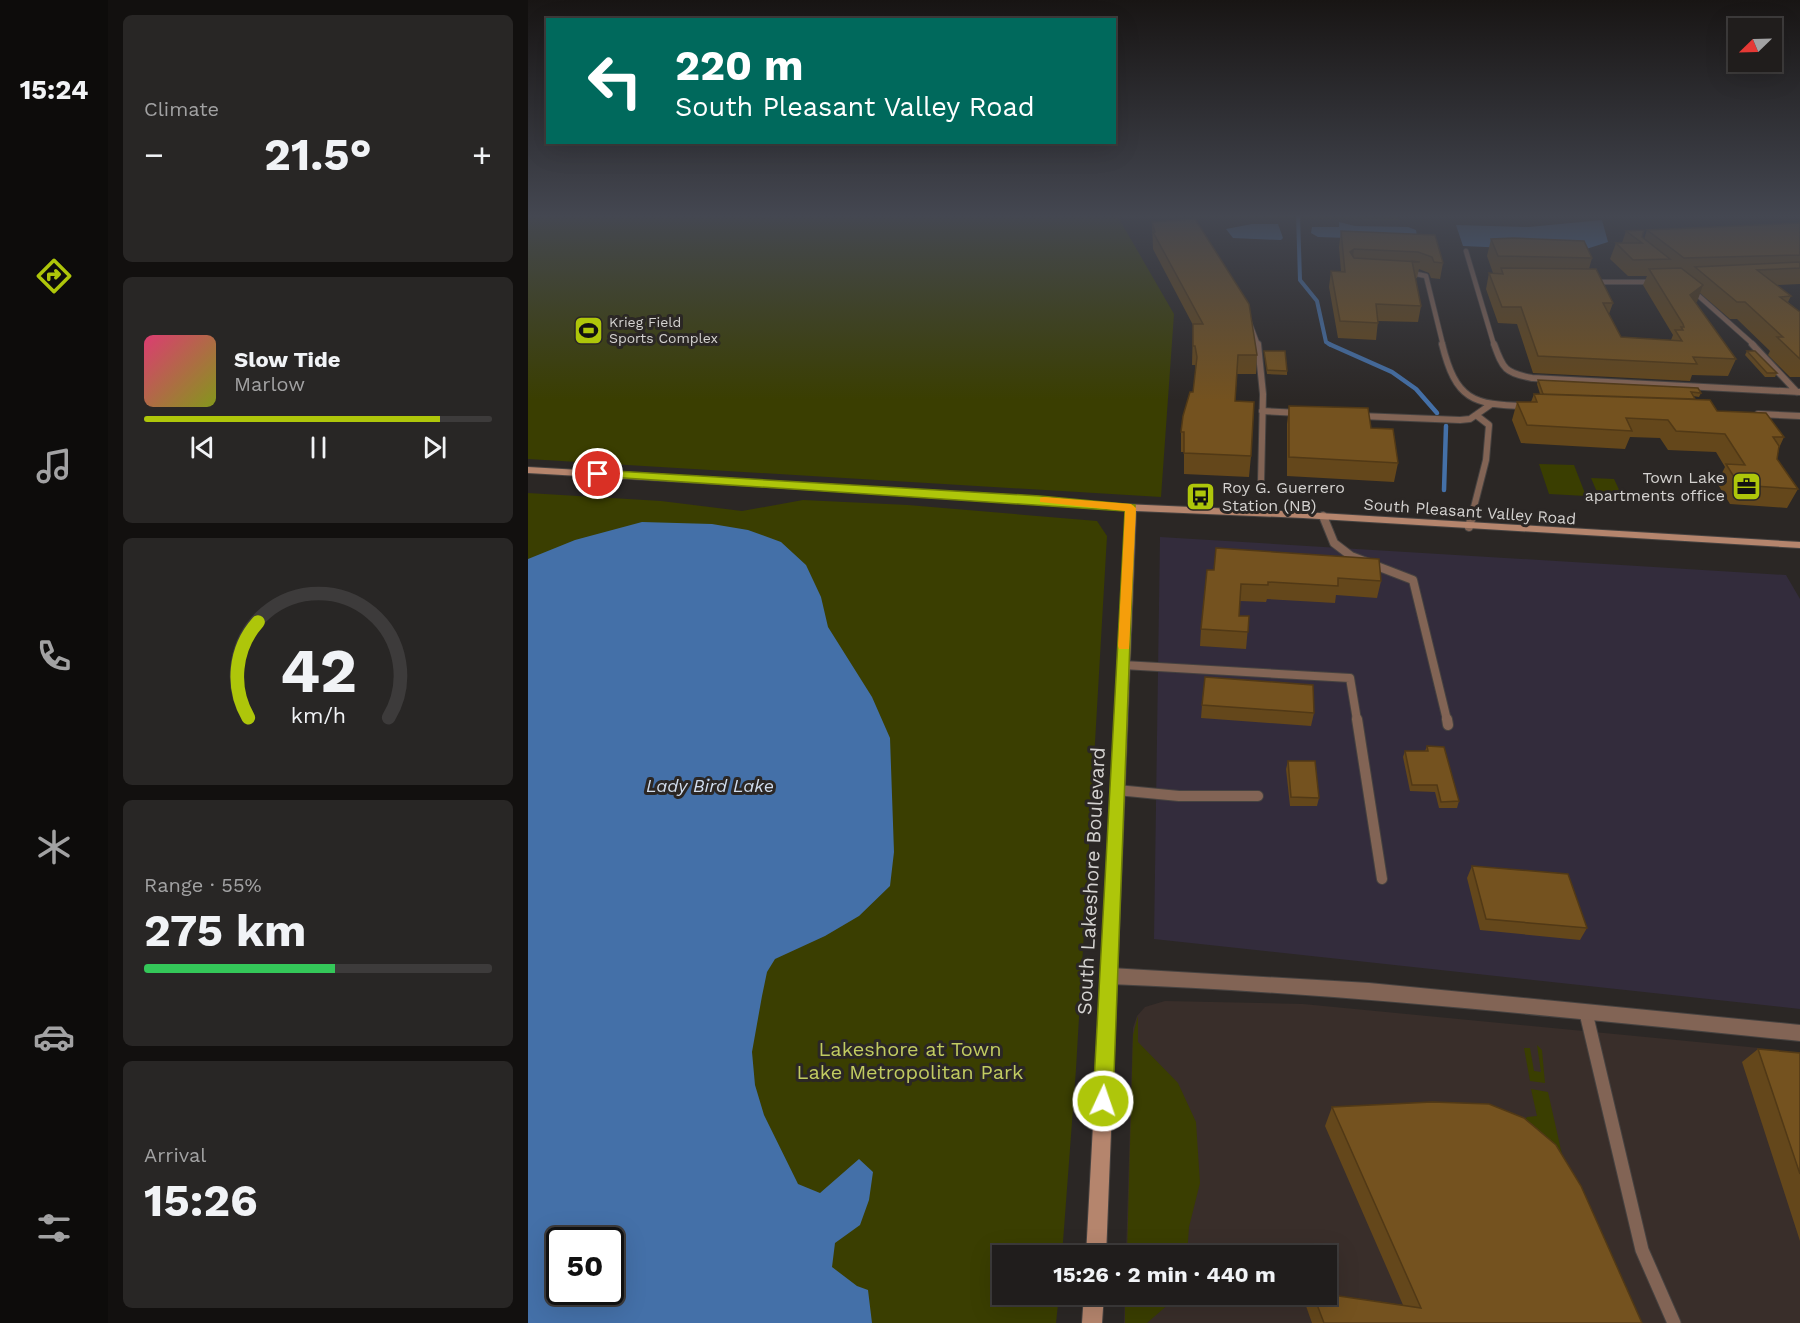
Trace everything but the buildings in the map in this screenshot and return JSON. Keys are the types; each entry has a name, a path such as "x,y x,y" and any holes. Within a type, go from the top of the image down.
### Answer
{"main road":[{"name":"South Pleasant Valley Road","path":"528,470 1028,499 1131,508 1323,516 1799,547"},
{"name":"South Lakeshore Boulevard","path":"1097,1245 1131,508"},
{"path":"1092,1323 1093,1305"}],"street":[{"path":"1110,976 1341,989 1800,1033"}],"lane":[{"path":"1424,276 1450,375 1463,391 1474,399 1490,405 1535,406"},
{"path":"1474,276 1480,304 1502,367 1514,375 1798,392"},
{"path":"1475,279 1487,279"},
{"path":"1683,281 1745,336 1798,392"},
{"path":"1582,282 1661,282"},
{"path":"1243,307 1255,324 1262,380 1261,483"},
{"path":"1352,415 1460,420 1476,415 1490,405"},
{"path":"1262,411 1306,413"},
{"path":"1754,414 1800,416"},
{"path":"1469,527 1481,478 1490,425 1476,415"},
{"path":"1323,516 1334,543 1351,556 1413,580 1448,725"},
{"path":"1123,665 1350,678 1382,879"},
{"path":"1118,790 1179,796 1258,796"},
{"path":"1586,1013 1642,1250 1674,1323"}],"shaded area":[{"path":"1160,537 1786,575 1800,599 1800,1009 1154,939"},
{"path":"1165,1001 1303,1004 1800,1052 1800,1323 1124,1323 1125,1305 1337,1305 1337,1245 1126,1245 1133,1028 1137,1016 1145,1007"}],"green space":[{"path":"528,276 1152,276 1174,314 1161,497 528,459"},
{"path":"1539,464 1574,465 1586,496 1549,494"},
{"path":"1591,478 1614,479 1624,500 1600,499"},
{"name":"Lakeshore at Town Lake Metropolitan Park","path":"528,493 661,501 742,511 803,500 908,505 1097,521 1107,536 1076,1069 1063,1245 992,1245 992,1305 1058,1305 1056,1323 819,1323 528,578"},
{"path":"1138,1016 1138,1042 1178,1083 1196,1122 1200,1183 1189,1227 1188,1245 1127,1245 1133,1035"},
{"path":"1537,1045 1542,1050 1545,1083 1530,1081 1524,1048 1530,1048 1534,1071 1541,1072"},
{"path":"1531,1089 1548,1092 1563,1159 1523,1122 1527,1117 1537,1116"},
{"path":"1125,1305 1168,1305 1147,1323 1125,1323"}],"water":[{"name":"Lady Bird Lake","path":"642,522 712,524 748,530 781,542 806,565 821,597 828,627 872,697 890,738 894,852 890,886 859,916 825,936 775,959 767,972 752,1052 755,1085 764,1115 798,1184 820,1193 859,1159 873,1172 869,1200 860,1225 835,1243 832,1267 857,1286 868,1290 872,1323 528,1323 528,559 575,540"}],"waterway":[{"path":"1300,276 1300,280 1317,301 1326,342 1330,345"},
{"path":"1330,345 1392,372 1416,389 1437,413"},
{"path":"1444,490 1446,426"}],"slow traffic":[{"path":"1044,500 1131,508 1124,646"}],"place":[{"name":"Krieg Field Sports Complex","path":"588,330"},
{"name":"Town Lake apartments office","path":"1746,486"},
{"name":"Roy G. Guerrero Station (NB)","path":"1201,496"}],"route":[{"path":"598,474 1040,500 1131,508 1103,1101"}]}
